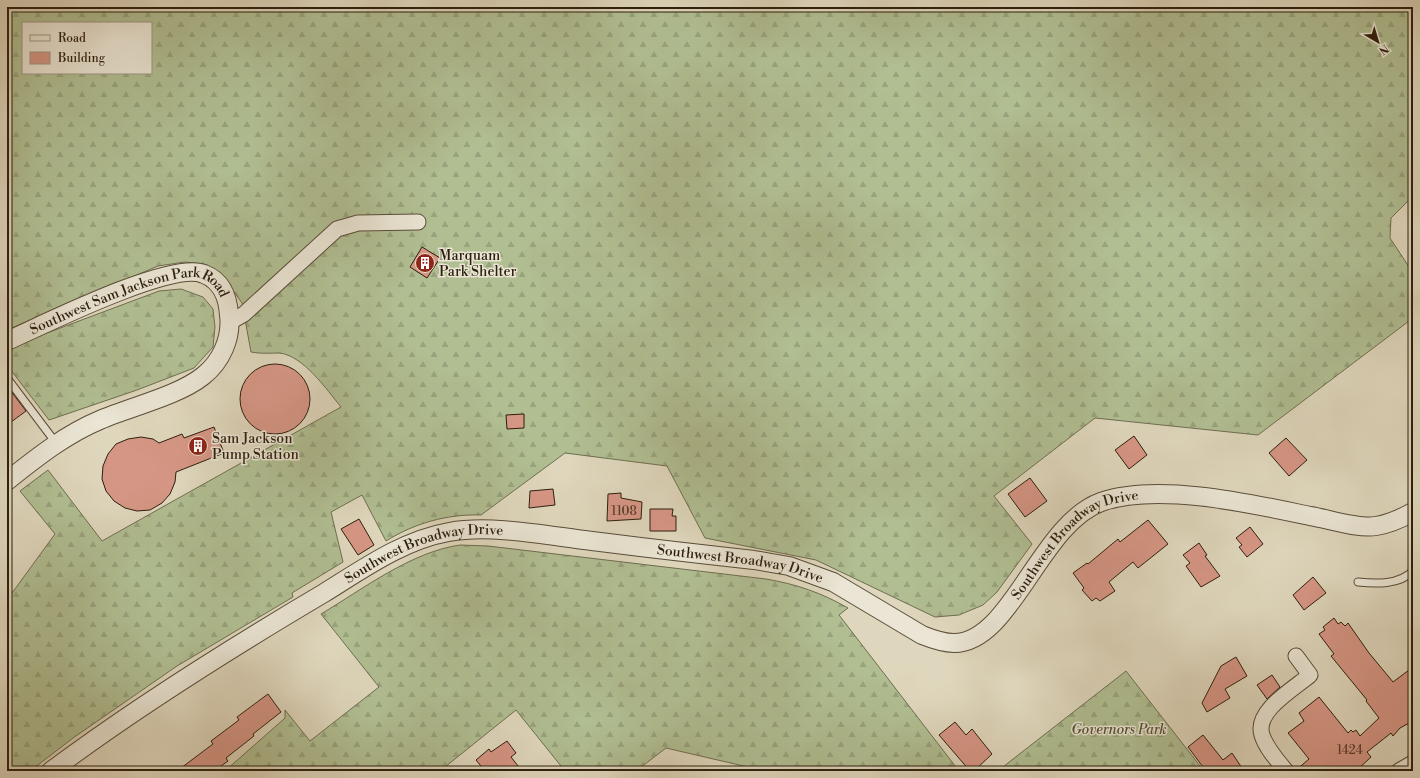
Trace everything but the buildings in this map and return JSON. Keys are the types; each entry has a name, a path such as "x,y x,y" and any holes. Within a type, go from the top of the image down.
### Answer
{"street":[{"path":"230,322 244,314 337,229 358,223 418,222"},
{"name":"Southwest Sam Jackson Park Road","path":"7,341 121,292 159,277 183,271 204,274 219,284 226,298 230,322 227,341 218,359 202,377 166,395 100,420 57,444 7,481"},
{"name":"Southwest Broadway Drive","path":"51,771 121,720 304,604 402,547 427,537 450,531 486,530 536,534 754,560 789,566 833,582 922,635 955,643 973,638 992,626 1006,609 1056,538 1086,510 1101,502 1142,494 1194,497 1252,504 1352,524 1375,526 1413,512"},
{"path":"1286,771 1266,745 1261,733 1262,721 1266,712 1310,675 1296,656"},
{"path":"1399,771 1413,763"}],"lane":[{"path":"7,378 57,444"},
{"path":"1358,582 1384,583 1407,577 1413,571"}],"green space":[{"path":"7,7 1413,7 1413,196 1391,218 1390,238 1413,273 1413,318 1258,435 1095,418 994,496 1032,544 997,592 983,605 959,615 935,617 816,560 705,538 667,466 565,453 481,515 456,516 432,521 408,529 386,541 362,495 331,512 343,562 292,593 293,597 177,666 73,738 30,771 7,771 7,600 55,534 20,491 48,470 102,541 341,407 314,374 297,360 288,355 279,353 251,352 242,303 225,279 203,264 185,262 158,266 7,330"},
{"path":"181,289 203,297 213,309 215,327 213,347 194,368 137,390 49,420 7,365 7,348 159,291"},
{"path":"460,545 488,546 766,579 798,586 828,598 848,608 839,615 959,771 765,771 666,748 636,771 565,771 516,710 440,771 225,771 285,718 285,710 310,741 379,687 321,614 406,563 442,549"},
{"name":"Governors Park","path":"1126,671 1204,771 998,771 1008,763"}],"place":[{"name":"Marquam Park Shelter","path":"425,263"},
{"name":"Sam Jackson Pump Station","path":"198,446"}]}
